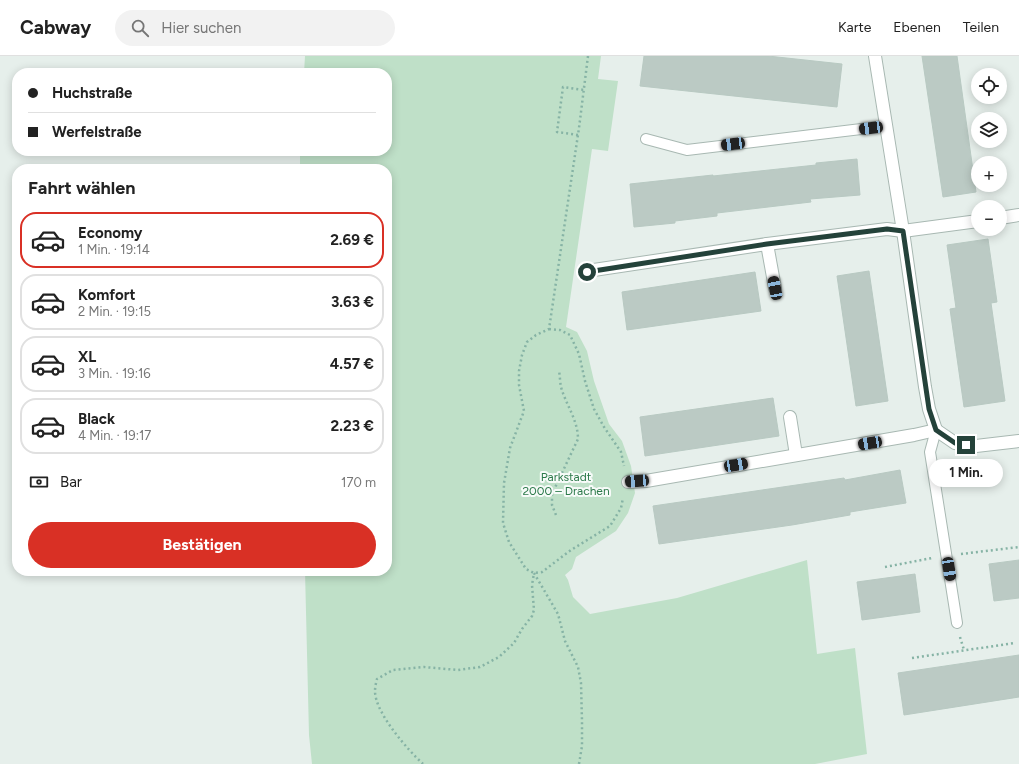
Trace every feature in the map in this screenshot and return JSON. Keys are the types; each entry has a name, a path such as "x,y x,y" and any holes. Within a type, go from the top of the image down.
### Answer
{"street":[{"path":"875,56 903,231 925,387 929,409 936,430 955,443 976,446 1019,441"},
{"path":"1007,217 1019,215"},
{"path":"587,272 767,244 887,229 903,231 971,222"},
{"path":"767,244 775,288"},
{"path":"790,417 796,455"},
{"path":"628,482 646,481 936,430"}],"lane":[{"path":"646,139 687,150 886,126"},
{"path":"936,430 930,452 957,623"}],"path":[{"path":"549,329 578,135 588,56"},
{"path":"578,135 557,132 563,87 584,90"},
{"path":"534,573 542,572 572,550 610,526 621,508 628,482 621,452 594,409 585,381 579,354 570,335 560,330 549,329 536,335 527,342 522,355 519,371 519,385 524,411 510,448 504,483 503,523 509,542 526,569 534,573 558,614 565,641 578,667 581,683 582,721 582,746 579,764"},
{"path":"556,515 552,505 552,494 578,439 578,431 575,421 561,387 559,371"},
{"path":"885,567 946,556 1019,547"},
{"path":"423,764 390,726 378,706 375,692 377,679 394,670 424,667 458,670 480,667 499,657 514,643 532,616 534,610 532,585 534,573"},
{"path":"912,658 1015,643"}],"green space":[{"name":"Parkstadt 2000 – Drachen","path":"305,56 601,56 598,79 618,81 608,151 592,149 566,327 577,332 587,351 594,381 609,424 622,441 631,466 635,493 628,513 616,531 576,557 572,569 565,575 573,597 590,614 677,598 807,560 817,654 855,648 867,754 815,764 312,764 309,735 305,576 392,576 392,164 300,164 300,156 392,156 392,68 304,68"}],"building":[{"path":"644,56 768,56 842,64 837,107 640,86"},
{"path":"922,56 957,56 971,156 971,192 976,192 943,197"},
{"path":"857,159 860,195 810,199 811,202 717,213 717,216 675,221 675,223 634,227 630,184 816,165 816,163"},
{"path":"988,239 997,302 991,303 1005,401 964,407 950,309 956,308 947,245"},
{"path":"869,271 888,401 856,406 837,276"},
{"path":"755,272 761,311 627,330 622,292"},
{"path":"773,398 779,436 645,456 640,417"},
{"path":"900,470 906,503 850,512 850,515 792,525 659,544 653,506 844,478 845,480"},
{"path":"1019,560 1019,598 994,601 989,564"},
{"path":"915,574 920,612 862,620 857,582"},
{"path":"1019,655 1019,697 904,715 898,673"}],"route":[{"path":"587,272 767,244 887,229 903,231 929,409 936,430 955,443 966,445"}]}
